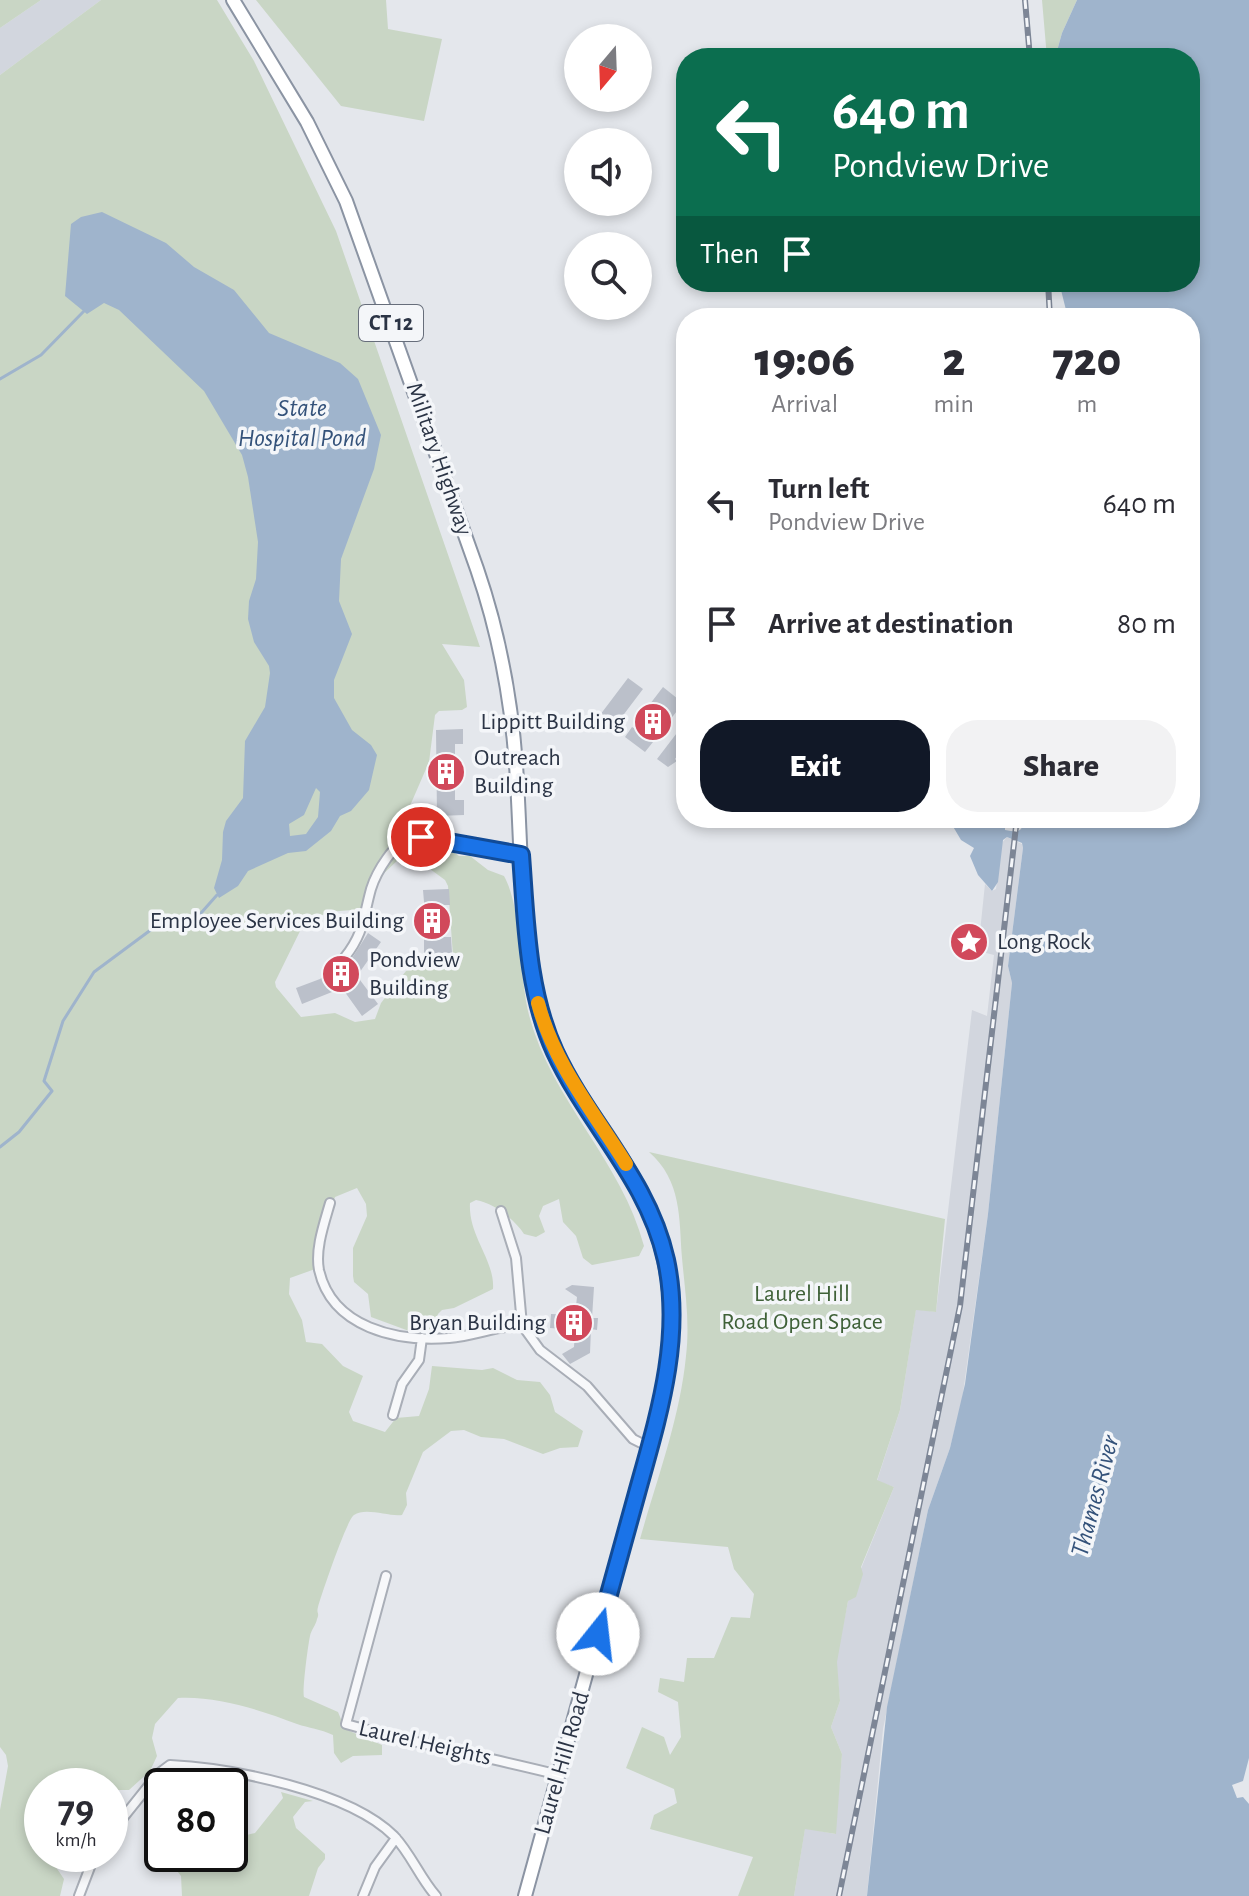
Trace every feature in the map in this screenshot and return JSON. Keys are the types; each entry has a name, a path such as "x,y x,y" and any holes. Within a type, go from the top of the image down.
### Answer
{"highway":[{"name":"Military Highway","path":"233,0 300,110 346,201 477,569 504,665"},
{"name":"Laurel Hill Road","path":"504,665 514,745 529,953 545,1027 565,1071 643,1193 666,1261 672,1307 671,1344 664,1391 525,1896"}],"street":[{"path":"345,957 364,927 372,886 381,868 400,844 409,838 437,839 521,855"},
{"path":"330,1203 321,1235 319,1268 339,1309 367,1327 422,1338 468,1336 504,1326 522,1325"},
{"path":"501,1211 516,1258 522,1325 540,1350 587,1386 633,1439 649,1447"},
{"path":"393,1415 402,1384 419,1360 422,1338"},
{"name":"Laurel Heights","path":"386,1576 346,1724 559,1775"},
{"path":"128,1812 158,1774 170,1765 193,1766 321,1795 380,1825 396,1838 436,1896"},
{"path":"363,1896 375,1867 396,1838"},
{"path":"79,1896 88,1872"}],"shaded area":[{"path":"41,0 101,0 0,75 0,28"},
{"path":"1007,837 1022,844 1023,848 1008,966 1012,983 988,1214 962,1400 950,1448 928,1510 883,1729 867,1896 794,1896 805,1828 835,1834 842,1754 831,1727 840,1701 836,1661 848,1601 894,1487 877,1481 900,1410 916,1309 936,1312 972,1010 987,1016 994,955 978,951 985,884 992,891 996,889 1002,843"}],"green space":[{"path":"0,0 41,0 0,28"},
{"path":"101,0 217,0 254,61 336,231 480,647 442,644 464,680 467,707 439,711 435,715 429,762 406,815 407,843 400,858 378,879 372,901 364,909 328,912 303,925 275,982 276,987 301,1017 335,1013 355,1022 375,1019 381,1003 406,971 450,961 453,956 448,886 430,869 433,847 445,846 459,856 470,856 488,870 504,876 514,906 526,999 539,1046 569,1103 620,1186 644,1246 639,1256 592,1265 583,1258 576,1236 563,1222 559,1199 543,1206 539,1216 545,1232 536,1237 524,1234 503,1213 476,1200 470,1203 470,1215 490,1268 493,1289 454,1308 442,1310 433,1330 409,1331 371,1317 368,1294 354,1282 353,1276 353,1248 367,1216 366,1204 357,1188 335,1197 318,1268 290,1278 289,1294 302,1320 306,1342 322,1344 343,1366 363,1376 349,1412 353,1421 385,1432 396,1418 419,1416 429,1389 432,1366 493,1368 517,1380 540,1382 550,1395 555,1412 583,1431 578,1447 560,1448 543,1454 504,1439 481,1437 464,1430 451,1431 423,1452 406,1493 407,1505 402,1515 365,1512 354,1515 340,1543 318,1607 318,1617 311,1634 304,1697 338,1712 345,1729 382,1745 382,1755 353,1756 341,1763 334,1753 333,1735 328,1733 239,1705 208,1699 178,1698 155,1724 152,1738 157,1756 151,1768 144,1768 144,1776 129,1790 128,1768 24,1768 24,1872 59,1872 64,1879 60,1896 0,1896 0,1810 8,1766 6,1755 0,1747 0,75"},
{"path":"256,0 386,0 388,29 442,39 424,121 341,106"},
{"path":"1042,0 1077,0 1058,48 1046,48"},
{"name":"Laurel Hill Road Open Space","path":"649,1152 945,1219 936,1312 916,1310 900,1410 877,1480 894,1487 861,1567 863,1574 856,1597 848,1601 837,1662 840,1701 831,1727 842,1754 836,1834 805,1829 794,1896 738,1896 753,1857 650,1829 654,1815 677,1803 674,1789 626,1768 642,1727 664,1737 670,1755 681,1737 678,1702 658,1692 660,1678 684,1682 687,1658 714,1658 731,1617 750,1618 754,1594 734,1569 728,1547 640,1539 679,1402 687,1331 677,1201 668,1175"},
{"path":"281,1792 313,1801 305,1802 293,1817 296,1828 325,1854 309,1896 182,1896 181,1876 178,1872 248,1872 248,1835 255,1833 283,1798"}],"water":[{"name":"Thames River","path":"1077,0 1249,0 1249,1758 1243,1781 1232,1785 1237,1798 1243,1797 1249,1804 1249,1896 867,1896 887,1707 928,1510 950,1448 965,1384 988,1214 1012,983 1008,966 1023,848 1022,843 1007,837 1003,840 998,882 992,891 978,875 970,856 974,848 961,840 954,828 1005,828 1017,832 1021,828 1200,828 1200,308 1066,308 1062,292 1200,292 1200,48 1058,48"},
{"name":"State Hospital Pond","path":"102,212 166,243 194,267 234,290 269,333 340,363 358,379 381,435 374,469 341,559 339,601 352,634 334,680 334,698 352,730 371,745 377,755 369,790 351,811 340,816 331,831 306,851 288,853 248,871 238,886 219,898 214,888 222,860 223,832 226,821 243,798 245,741 265,707 270,673 254,642 248,619 249,601 256,579 258,542 248,477 242,455 204,391 119,310 104,303 87,314 65,296 71,224 81,217","holes":["316,788 320,792 318,817 306,834 290,836 289,824 304,815"]}],"building":[{"path":"628,678 643,689 615,726 600,715"},
{"path":"663,687 676,697 676,712 670,720 666,716 649,739 653,742 645,752 625,737 632,727 637,730 654,707 650,704"},
{"name":"Outreach Building","path":"463,729 463,744 455,744 455,800 464,800 464,815 437,816 436,730"},
{"path":"676,734 676,762 668,767 657,759"},
{"name":"Employee Services Building","path":"449,889 450,905 438,905 439,937 451,937 452,953 424,954 424,938 427,938 423,890"},
{"name":"Pondview Building","path":"368,933 381,942 357,976 378,1004 362,1016 342,988 302,1004 296,988 320,979 341,963 349,963"},
{"name":"Bryan Building","path":"572,1285 594,1287 592,1318 598,1318 597,1330 591,1329 590,1353 570,1364 562,1354 574,1347 575,1330 550,1328 551,1314 575,1315 577,1297 565,1289"}],"waterway":[{"path":"0,379 41,355 85,310"},
{"path":"0,1147 19,1132 52,1091 44,1081 63,1021 94,972 156,926 186,930 217,895"}],"railway":[{"path":"1025,0 1029,48"},
{"path":"1049,292 1049,308"},
{"path":"839,1896 960,1306 1016,828"}],"slow traffic":[{"path":"538,1003 548,1035 565,1071 626,1164"}],"place":[{"name":"Lippitt Building","path":"653,722"},
{"name":"Outreach Building","path":"446,772"},
{"name":"Employee Services Building","path":"432,921"},
{"name":"Long Rock","path":"969,942"},
{"name":"Pondview Building","path":"341,974"},
{"name":"Bryan Building","path":"574,1323"}],"route":[{"path":"421,837 521,855 529,953 545,1027 565,1071 643,1193 666,1261 672,1307 669,1364 598,1634"}]}
